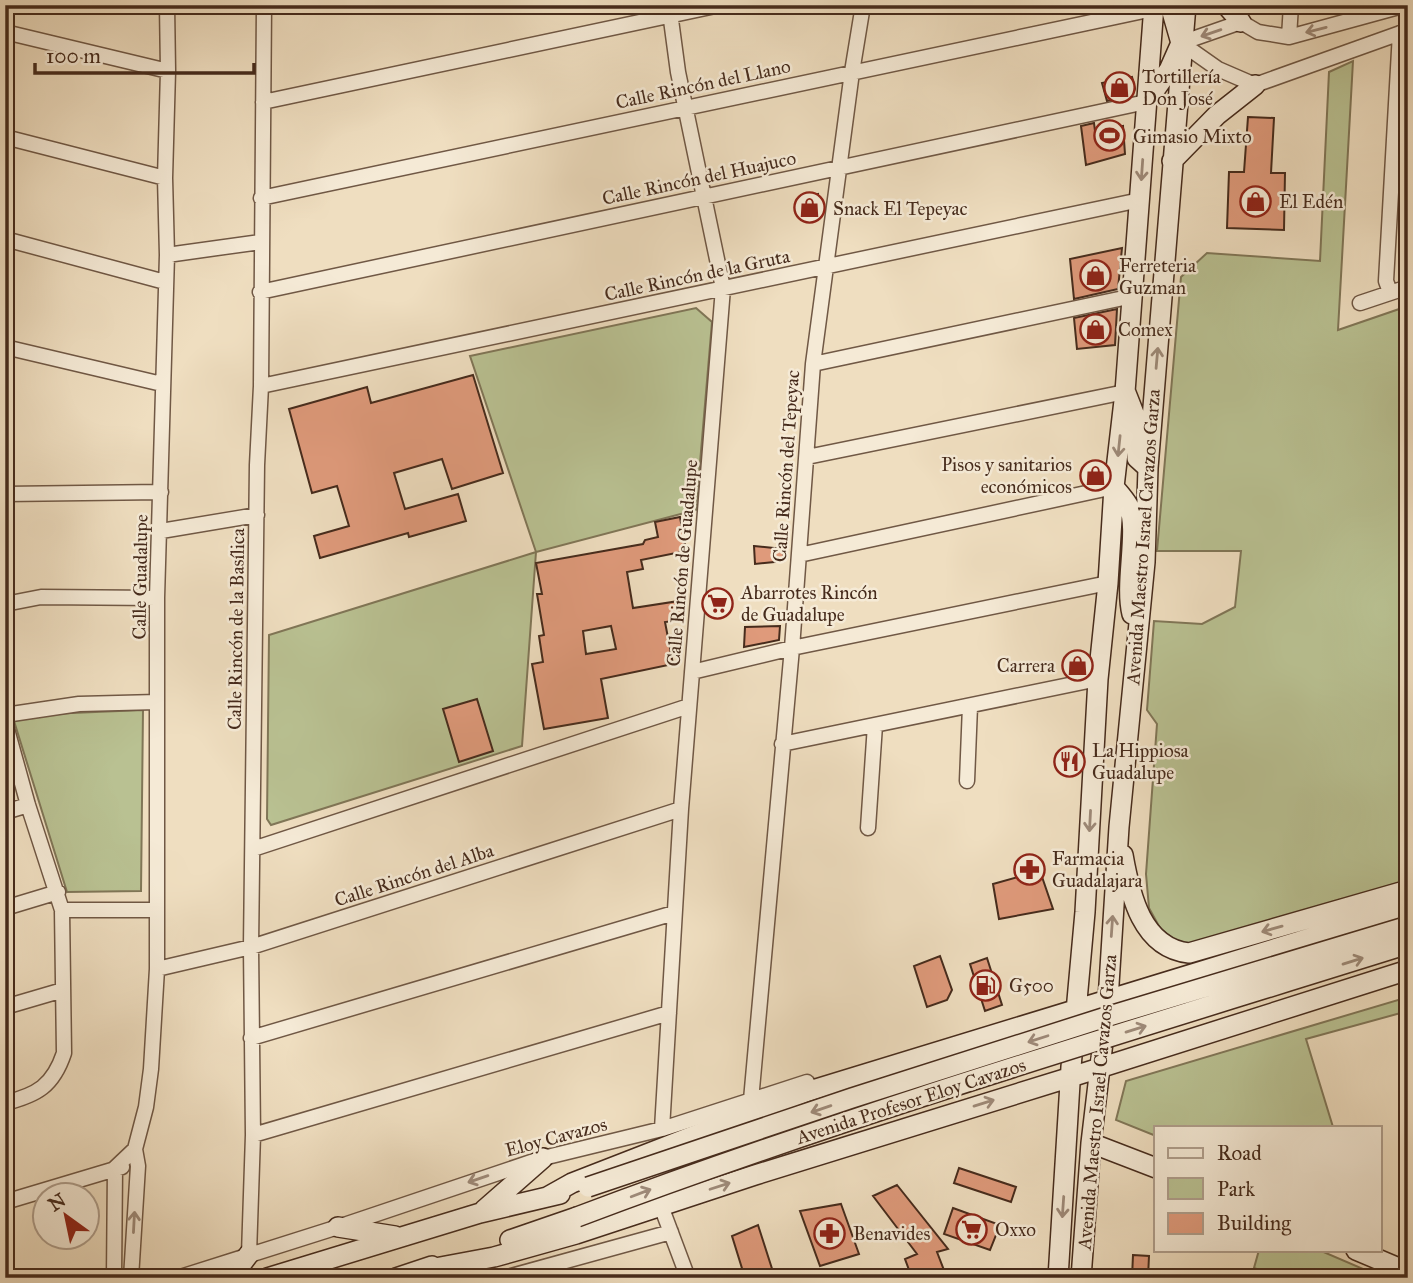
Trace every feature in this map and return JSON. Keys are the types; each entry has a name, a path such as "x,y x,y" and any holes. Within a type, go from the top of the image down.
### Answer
{"main road":[{"name":"Avenida Maestro Israel Cavazos Garza","path":"1081,1278 1091,1143 1108,1000 1119,827 1145,562 1147,468 1186,5"},
{"path":"1226,5 1241,22"},
{"name":"Avenida Maestro Israel Cavazos Garza","path":"1058,1278 1098,679 1133,296 1146,102 1159,6"},
{"path":"1146,102 1169,71 1181,43 1159,6"},
{"path":"1172,161 1234,99 1255,85"},
{"path":"1125,392 1137,421 1135,453 1147,468"},
{"path":"1114,487 1130,510 1132,526 1129,599 1138,624"},
{"path":"1119,827 1128,879 1140,915 1161,943 1174,951 1189,953 1408,890"},
{"name":"Avenida Profesor Eloy Cavazos","path":"547,1197 572,1183 806,1092 1408,908"},
{"name":"Avenida Profesor Eloy Cavazos","path":"267,1278 480,1213 588,1187 852,1098 1106,1017 1408,926"},
{"name":"Avenida Profesor Eloy Cavazos","path":"397,1278 577,1217 685,1176 929,1094 1408,944"},
{"path":"1270,951 1259,962 1254,976 1256,991 1265,1004 1279,1011"},
{"name":"Avenida Profesor Eloy Cavazos","path":"419,1270 494,1257 576,1234 1408,970"},
{"path":"1197,972 1211,974 1222,982 1229,993 1231,1007 1226,1020 1217,1030"},
{"path":"944,1049 934,1065 930,1079 934,1093 955,1112"},
{"path":"882,1068 911,1072 922,1088 922,1109 903,1129"},
{"path":"1091,1143 1154,1167"},
{"path":"480,1213 543,1158"},
{"path":"338,1227 400,1237"},
{"path":"1361,1252 1408,1272"},
{"path":"232,1278 249,1254"}],"street":[{"name":"Calle Guadalupe","path":"131,1278 138,1166 135,1149 146,1107 151,1069 157,969 158,598 167,255 167,5"},
{"path":"263,102 670,11 720,5"},
{"name":"Calle Rincón del Tepeyac","path":"751,1100 792,648 813,364 863,5"},
{"path":"1289,37 1291,5"},
{"path":"1181,43 1241,22 1258,32 1289,37 1406,5"},
{"name":"Calle Rincón de la Basílica","path":"249,1254 253,1135 251,947 261,386 260,242 267,6"},
{"name":"Calle Rincón del Llano","path":"261,198 1159,6"},
{"name":"Calle Rincón de Guadalupe","path":"662,1129 681,809 723,288 685,107 670,11"},
{"path":"5,32 168,71"},
{"path":"1181,43 1218,69 1255,85 1404,32 1386,281 1390,292"},
{"name":"Calle Rincón del Huajuco","path":"260,292 1146,102"},
{"path":"5,137 165,178"},
{"name":"Calle Rincón de la Gruta","path":"261,386 1140,200"},
{"path":"5,239 165,282"},
{"path":"167,255 260,242"},
{"path":"1360,303 1408,287"},
{"path":"813,364 1133,296"},
{"path":"5,346 162,384"},
{"path":"807,457 1125,392"},
{"path":"799,555 1114,487"},
{"path":"5,495 161,492"},
{"path":"161,531 257,515"},
{"path":"692,671 1108,583"},
{"path":"5,604 41,597 158,598"},
{"path":"782,744 1098,679"},
{"path":"5,715 79,704 157,702"},
{"path":"253,849 689,706"},
{"path":"967,781 970,706"},
{"path":"5,722 62,910 64,1053 59,1069 41,1090 28,1097 5,1103"},
{"path":"868,828 875,725"},
{"path":"5,812 28,805"},
{"name":"Calle Rincón del Alba","path":"157,969 251,947 681,809"},
{"path":"5,908 58,892"},
{"path":"62,910 157,910"},
{"path":"251,1038 674,914"},
{"path":"5,1007 63,990"},
{"path":"253,1135 668,1013"},
{"name":"Eloy Cavazos","path":"177,1278 543,1158 662,1129 849,1072 882,1068"},
{"path":"114,1278 115,1168 135,1149"},
{"path":"5,1202 115,1168 138,1166"},
{"path":"661,1206 688,1278"},
{"path":"504,1278 671,1232"}],"green space":[{"path":"1353,61 1338,330 1408,306 1408,880 1190,945 1177,942 1160,928 1149,908 1146,874 1157,724 1147,710 1154,621 1202,624 1235,607 1241,551 1157,551 1181,277 1207,253 1320,261 1329,72"},
{"path":"696,308 712,322 696,510 536,552 470,356"},
{"path":"536,552 522,746 271,825 267,819 269,635"},
{"path":"143,710 141,891 67,892 14,721 48,714"},
{"path":"1408,997 1408,1011 1306,1039 1333,1126 1154,1126 1154,1135 1116,1120 1126,1081"},
{"path":"1258,1252 1324,1252 1384,1278 1281,1278 1254,1268"}],"building":[{"name":"Tortillería Don José","path":"1132,77 1135,89 1132,95 1107,101 1102,83"},
{"name":"El Edén","path":"1248,117 1274,118 1271,173 1285,173 1284,230 1227,228 1229,172 1244,172"},
{"path":"1094,123 1095,131 1123,126 1125,154 1086,165 1081,126"},
{"name":"Snack El Tepeyac","path":"818,194 816,219 802,220 803,197"},
{"name":"Ferreteria Guzman","path":"1122,248 1118,289 1074,299 1070,259"},
{"name":"Comex","path":"1117,309 1115,345 1077,349 1074,318"},
{"path":"473,375 503,473 452,489 442,459 394,473 405,509 458,494 466,521 409,537 408,533 320,558 314,536 349,526 337,486 312,493 289,409 367,387 371,403"},
{"path":"680,517 686,551 641,560 643,569 627,572 633,608 679,601 682,620 665,622 673,664 601,679 608,718 544,729 532,664 543,662 539,636 544,635 537,594 542,594 536,563 643,544 645,540 658,537 655,522","holes":["611,626 616,649 586,654 583,631"]},
{"path":"754,546 783,549 784,561 755,564"},
{"path":"780,626 779,640 744,647 745,627"},
{"path":"477,699 493,751 459,762 443,709"},
{"path":"1040,871 1053,909 999,919 993,884"},
{"path":"940,956 952,990 947,1000 927,1007 914,966"},
{"name":"G500","path":"987,958 1002,1005 985,1011 970,964"},
{"path":"959,1168 1016,1187 1011,1202 954,1183"},
{"path":"897,1185 948,1249 937,1252 947,1278 912,1278 905,1259 917,1254 873,1196"},
{"name":"Benavides","path":"841,1204 859,1254 820,1266 800,1211"},
{"name":"Oxxo","path":"953,1208 1000,1225 990,1250 944,1234"},
{"path":"758,1225 775,1278 745,1278 732,1236"},
{"path":"1133,1255 1149,1256 1148,1278 1132,1278"}],"place":[{"name":"Tortillería Don José","path":"1119,87"},
{"name":"Gimasio Mixto","path":"1110,136"},
{"name":"El Edén","path":"1256,201"},
{"name":"Snack El Tepeyac","path":"810,208"},
{"name":"Ferreteria Guzman","path":"1096,276"},
{"name":"Comex","path":"1095,329"},
{"name":"Pisos y sanitarios económicos","path":"1095,475"},
{"name":"Abarrotes Rincón de Guadalupe","path":"718,603"},
{"name":"Carrera","path":"1078,665"},
{"name":"La Hippiosa Guadalupe","path":"1069,761"},
{"name":"Farmacia Guadalajara","path":"1029,869"},
{"name":"G500","path":"986,985"},
{"name":"Oxxo","path":"972,1229"},
{"name":"Benavides","path":"830,1233"}]}
